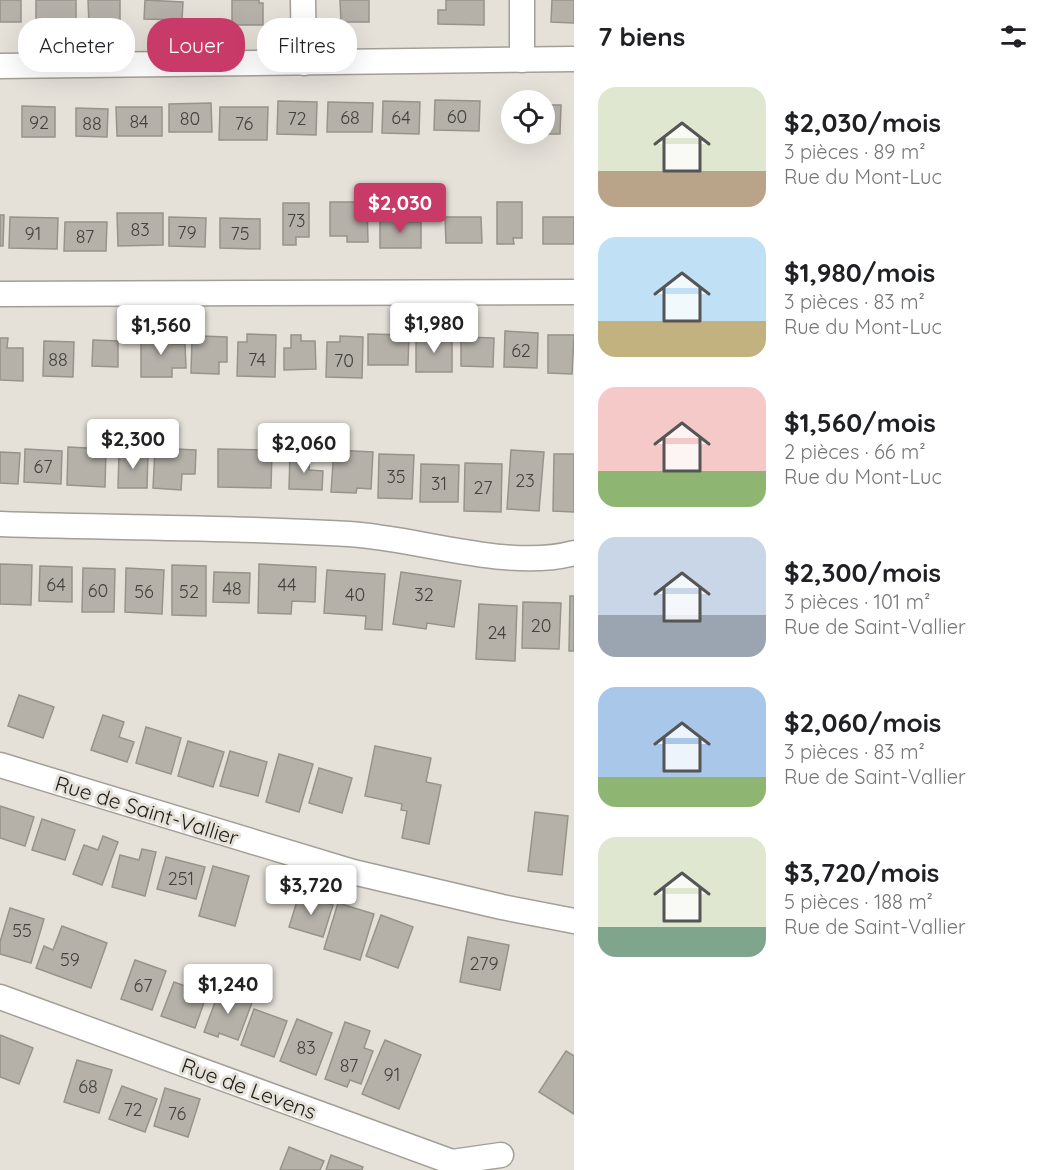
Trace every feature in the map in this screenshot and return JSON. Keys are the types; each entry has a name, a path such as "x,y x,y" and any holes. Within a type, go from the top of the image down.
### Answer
{"street":[{"path":"303,0 303,18"},
{"path":"522,0 522,60"},
{"path":"357,62 574,60"},
{"path":"0,66 257,63"},
{"path":"0,294 574,292"},
{"path":"0,524 351,534 486,555 531,558 574,553"},
{"name":"Rue de Saint-Vallier","path":"0,765 353,872 502,907 574,921"},
{"name":"Rue de Levens","path":"0,997 452,1162 501,1155"}],"building":[{"path":"0,0 21,0 21,18 18,18 18,22 0,22"},
{"path":"36,0 76,0 76,18 36,18"},
{"path":"88,0 120,0 120,18 89,18"},
{"path":"145,0 183,2 182,18 144,19"},
{"path":"232,0 259,0 259,3 263,3 263,18 257,18 257,25 245,25 245,18 232,18"},
{"path":"340,0 369,0 369,22 357,22 357,18 341,18"},
{"path":"446,0 484,0 484,25 438,24 438,10 446,10"},
{"path":"552,0 574,0 574,23 551,22"},
{"path":"435,100 480,101 479,131 434,130"},
{"path":"278,101 317,102 316,135 277,134"},
{"path":"383,101 420,102 419,134 382,133"},
{"path":"328,102 373,103 372,132 327,132"},
{"path":"211,103 212,132 169,132 169,104"},
{"path":"555,105 561,105 560,134 555,134"},
{"path":"22,106 55,107 55,137 22,137"},
{"path":"116,107 162,107 162,136 117,136"},
{"path":"220,107 268,107 267,140 219,140"},
{"path":"76,108 108,109 107,137 76,136"},
{"path":"330,202 367,202 368,242 347,242 347,236 330,236"},
{"path":"497,202 522,202 522,238 513,238 514,244 497,244"},
{"path":"283,203 309,203 309,237 296,237 296,245 283,245"},
{"path":"117,213 163,213 163,245 118,246"},
{"path":"0,215 4,215 3,246 0,246"},
{"path":"10,217 58,218 57,249 9,248"},
{"path":"169,217 206,218 205,247 169,246"},
{"path":"445,217 481,217 482,243 446,243"},
{"path":"543,217 574,217 574,244 543,244"},
{"path":"220,218 260,219 260,249 220,248"},
{"path":"380,218 409,218 409,222 421,222 421,248 380,248"},
{"path":"65,222 107,222 106,251 64,251"},
{"path":"505,331 538,333 537,368 504,367"},
{"path":"247,334 276,335 275,377 237,376 238,342 247,342"},
{"path":"368,334 409,335 408,365 368,365"},
{"path":"291,335 301,335 301,341 315,341 316,369 284,370 284,348 291,348"},
{"path":"548,335 574,335 572,374 548,373"},
{"path":"141,336 172,336 172,344 185,344 186,368 172,368 172,377 141,377"},
{"path":"201,336 227,337 227,362 219,362 219,374 191,373 192,340 201,340"},
{"path":"340,336 363,337 362,378 326,377 327,342 340,342"},
{"path":"416,337 452,337 452,372 416,372"},
{"path":"461,337 494,338 493,367 461,366"},
{"path":"0,338 8,338 7,348 23,348 23,381 0,380"},
{"path":"93,340 118,341 118,367 92,366"},
{"path":"44,341 74,342 73,377 43,376"},
{"path":"68,447 106,449 105,487 67,485"},
{"path":"155,448 196,450 195,474 182,474 181,490 153,488"},
{"path":"25,449 62,451 61,484 24,482"},
{"path":"218,449 272,450 271,488 218,487"},
{"path":"334,450 373,452 371,489 357,488 356,493 331,492"},
{"path":"511,450 544,452 539,511 507,509"},
{"path":"0,452 20,453 18,484 0,483"},
{"path":"119,453 148,453 147,488 118,488"},
{"path":"290,453 310,454 309,470 323,471 322,490 289,489"},
{"path":"379,454 414,455 412,499 378,498"},
{"path":"554,454 574,454 574,512 553,511"},
{"path":"465,463 502,464 501,512 464,511"},
{"path":"421,464 459,465 458,502 420,502"},
{"path":"0,564 32,565 31,605 0,604"},
{"path":"259,564 316,567 315,602 292,601 291,614 258,613"},
{"path":"172,565 206,566 206,616 172,615"},
{"path":"40,566 72,567 72,602 39,601"},
{"path":"83,568 115,569 114,612 82,612"},
{"path":"126,568 164,570 162,614 125,612"},
{"path":"327,570 385,574 382,630 365,629 366,616 324,613"},
{"path":"214,572 250,573 249,603 213,602"},
{"path":"401,572 461,581 454,627 427,623 426,629 393,624"},
{"path":"570,596 574,596 574,651 569,651"},
{"path":"523,602 561,603 559,649 522,648"},
{"path":"479,604 517,606 515,661 476,659"},
{"path":"19,695 54,707 43,738 8,726"},
{"path":"103,715 124,722 119,737 134,742 127,762 91,750"},
{"path":"146,727 181,738 171,774 136,763"},
{"path":"188,741 224,752 213,787 178,776"},
{"path":"375,746 431,758 426,782 441,785 429,844 402,838 407,811 401,810 402,804 365,796"},
{"path":"230,751 267,762 258,796 220,786"},
{"path":"279,754 313,764 299,812 266,802"},
{"path":"319,768 352,778 342,813 309,803"},
{"path":"0,806 34,817 25,846 0,838"},
{"path":"535,812 568,816 562,875 528,871"},
{"path":"42,819 75,830 65,860 32,850"},
{"path":"103,836 118,842 102,885 73,874 84,845 98,850"},
{"path":"142,849 156,852 145,896 112,887 120,855 139,860"},
{"path":"166,857 205,867 196,899 157,889"},
{"path":"213,866 249,876 235,926 199,916"},
{"path":"299,895 333,905 323,937 289,927"},
{"path":"338,903 374,914 360,960 324,949"},
{"path":"10,908 44,919 31,963 0,954 0,942"},
{"path":"381,915 413,927 398,968 366,956"},
{"path":"62,926 107,943 91,988 36,968 44,946 53,950"},
{"path":"468,937 509,945 500,990 460,982"},
{"path":"135,960 166,971 152,1010 121,999"},
{"path":"174,982 207,994 195,1028 161,1016"},
{"path":"220,989 253,1000 238,1040 219,1033 218,1037 204,1032"},
{"path":"254,1009 287,1021 274,1057 241,1045"},
{"path":"297,1019 332,1033 316,1075 280,1061"},
{"path":"345,1022 370,1031 364,1048 373,1051 361,1084 350,1080 347,1087 325,1079"},
{"path":"0,1035 33,1048 19,1084 0,1077"},
{"path":"385,1040 421,1055 399,1109 362,1094"},
{"path":"566,1051 574,1056 574,1114 539,1092"},
{"path":"77,1060 112,1070 99,1113 64,1102"},
{"path":"122,1086 157,1099 145,1132 109,1119"},
{"path":"165,1088 200,1099 188,1137 154,1126"},
{"path":"289,1147 324,1161 320,1170 280,1170"},
{"path":"331,1155 363,1167 362,1170 326,1170"}]}
